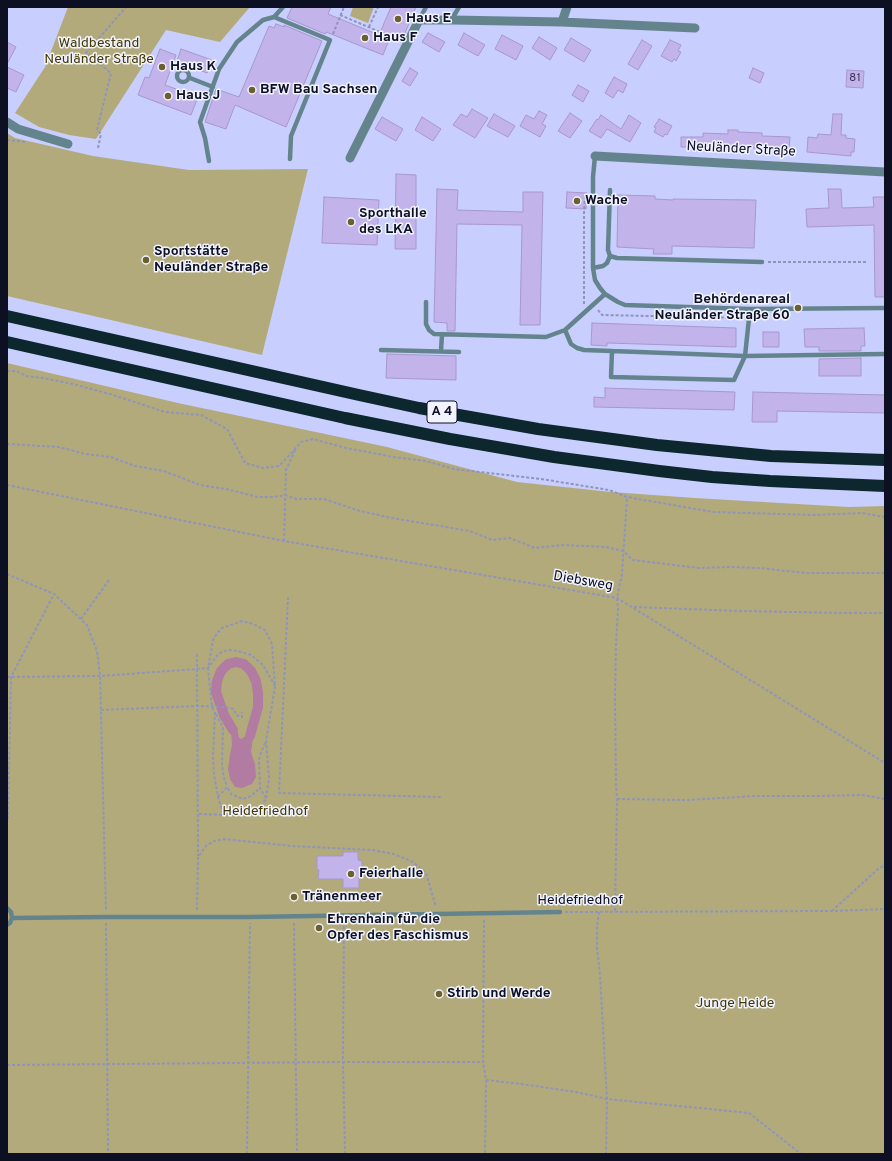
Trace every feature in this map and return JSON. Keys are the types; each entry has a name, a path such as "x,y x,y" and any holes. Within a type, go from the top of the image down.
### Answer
{"highway":[{"name":"A 4","path":"7,316 359,396 523,426 597,437 714,451 771,456 885,460"},
{"name":"A 4","path":"7,342 353,419 554,457 712,477 785,482 885,486"}],"street":[{"path":"562,22 567,7"},
{"path":"350,158 419,20 562,22 695,28"},
{"path":"7,122 18,129 68,144"},
{"name":"Neuländer Straße","path":"595,156 885,172"}],"lane":[{"path":"209,161 205,138 200,122 219,69 237,42 263,20 274,16 283,7"},
{"path":"419,20 426,7"},
{"path":"452,20 460,7"},
{"path":"274,16 330,40 291,136 290,159"},
{"path":"190,78 213,87"},
{"path":"595,156 593,177 593,268 595,280 600,288 605,294 618,302 625,305 750,309 844,310 885,308"},
{"path":"593,268 603,266 607,263 610,256 608,250 610,190"},
{"path":"610,256 617,258 762,262"},
{"path":"426,302 426,324 429,330 434,334 546,337 565,330 605,294"},
{"path":"612,351 611,377 734,380 745,356 750,309"},
{"path":"565,330 571,344 584,350 745,356 885,354"},
{"path":"441,351 442,334"},
{"path":"381,350 459,352"},
{"path":"7,908 11,912 12,918 10,923 7,925"},
{"name":"Heidefriedhof","path":"12,918 344,916 560,912"}],"path":[{"path":"98,148 101,134 97,130 111,73 86,53 126,7"},
{"path":"330,40 344,7"},
{"path":"369,27 378,7"},
{"path":"340,15 392,37"},
{"path":"584,313 585,192"},
{"path":"762,262 867,262"},
{"path":"594,304 602,315 749,319"},
{"path":"7,371 16,371 26,376 73,384 110,394 165,412 201,415 228,429 245,463 263,468 279,466 301,442 313,439 346,448 426,461 454,469 541,479 609,490 627,497 713,512 814,515 862,513 885,517"},
{"path":"7,444 59,447 85,454 111,457 135,466 164,471 200,485 226,489 258,497 285,495 296,499 324,499 360,511 470,531 492,540 510,538 535,548 562,545 606,547 622,551 633,560 699,568 759,568 806,573 885,573"},
{"path":"284,541 286,470 295,449"},
{"name":"Diebsweg","path":"7,485 284,541 617,598 885,763"},
{"path":"615,912 617,799 615,698 618,610 617,598 622,574 622,551 627,497"},
{"path":"7,574 54,594 87,625 97,651 100,676 106,917 108,1154"},
{"path":"81,619 109,580"},
{"path":"7,818 11,677 54,594"},
{"path":"288,597 279,793 442,796"},
{"path":"632,607 844,614 885,613"},
{"path":"260,788 251,796 243,799 231,794 224,778 222,766 222,727 212,707 208,668 213,640 222,628 242,621 248,622 265,630 272,644 276,687 266,741 259,759 260,788 266,799"},
{"path":"7,677 100,676 208,668 218,654 224,650 230,650 238,651 251,656 263,665 276,687"},
{"path":"196,917 199,814 197,654"},
{"path":"101,710 198,706 234,709 236,715 242,717 242,712"},
{"path":"215,713 213,757 214,774 218,797 224,815"},
{"path":"199,814 242,815 255,812 266,799 269,778 266,741"},
{"path":"218,797 227,787"},
{"path":"617,799 688,800 755,796 863,795 885,799"},
{"path":"198,857 206,846 214,841 224,839 292,846 372,850 394,854 413,862 426,873 438,914"},
{"path":"832,911 878,869 885,865"},
{"name":"Heidefriedhof","path":"560,912 832,911 885,909"},
{"path":"600,911 597,926 597,948 600,975 607,1099 606,1154"},
{"path":"484,913 483,1062 486,1080 485,1154"},
{"path":"294,916 297,1154"},
{"path":"344,916 345,1154"},
{"path":"247,1154 250,917"},
{"path":"7,1065 107,1063 483,1062"},
{"path":"486,1080 576,1092 607,1099 749,1112 801,1154"}],"green space":[{"name":"Waldbestand Neuländer Straße","path":"68,7 250,7 220,42 166,30 96,139 69,135 39,127 15,113 45,67"},
{"path":"353,7 374,7 368,23 350,16"},
{"name":"Sportstätte Neuländer Straße","path":"7,133 15,138 93,156 189,170 308,169 262,355 7,296"},
{"name":"Junge Heide","path":"7,363 178,403 387,447 517,482 611,492 695,498 849,507 885,506 885,1154 7,1154"}],"shaded area":[{"path":"237,730 241,739 246,736 253,738 251,752 255,764 256,777 252,784 242,788 235,787 230,779 228,769 232,745 231,731"}],"building":[{"path":"292,7 331,7 328,14 379,35 391,7 416,7 402,40 391,35 383,55 326,32 325,34 287,18"},
{"path":"276,24 284,27 284,25 322,41 286,127 235,105 226,129 205,122 216,89 239,97 269,26 274,28"},
{"path":"428,33 445,42 439,52 422,42"},
{"path":"464,33 485,45 478,56 458,45"},
{"path":"502,35 523,46 516,60 495,49"},
{"path":"539,37 557,48 550,60 532,48"},
{"path":"571,38 591,50 584,62 564,50"},
{"path":"642,40 652,46 638,70 628,64"},
{"path":"670,40 681,45 678,51 681,52 676,61 674,59 672,62 661,56"},
{"path":"7,42 16,47 7,64"},
{"name":"Haus J","path":"160,49 176,55 165,85 198,97 191,115 138,95 145,77 149,78"},
{"path":"181,49 212,60 207,73 177,61"},
{"path":"7,67 24,75 16,92 7,88"},
{"path":"410,68 418,73 410,86 402,81"},
{"path":"753,68 764,73 760,83 749,78"},
{"path":"847,70 864,71 863,88 846,87"},
{"path":"614,77 627,84 623,93 618,90 613,98 605,93"},
{"path":"578,85 589,91 583,102 572,95"},
{"path":"472,109 488,118 475,138 453,125 461,114 467,117"},
{"path":"539,111 547,115 542,124 546,126 540,137 520,126 526,115 534,119"},
{"path":"570,113 582,121 570,138 558,131"},
{"path":"494,114 515,126 508,137 487,126"},
{"path":"833,114 842,114 841,135 846,135 846,138 855,139 854,152 851,152 851,156 807,152 808,137 817,138 818,134 831,135"},
{"path":"601,115 621,129 629,115 641,123 630,142 607,129 601,138 589,131"},
{"path":"382,117 403,129 396,141 375,129"},
{"path":"422,117 441,129 433,141 415,130"},
{"path":"659,119 672,126 667,135 665,134 663,137 654,132 656,128 654,127"},
{"path":"728,130 762,133 762,136 790,137 789,150 738,147 737,150 723,149 723,146 694,145 694,147 681,147 681,137 703,137 703,133 728,134"},
{"path":"396,174 416,175 416,249 395,249"},
{"path":"437,189 458,190 457,210 523,212 523,192 543,192 540,325 520,325 522,225 457,224 455,331 447,331 447,323 434,322"},
{"path":"828,189 841,189 842,208 874,207 873,197 885,197 885,297 875,297 874,225 807,227 806,209 829,208"},
{"name":"Wache","path":"567,192 587,193 586,209 566,208"},
{"path":"618,195 655,196 655,199 673,200 756,200 754,248 672,246 672,254 653,254 654,249 617,247"},
{"name":"Sporthalle des LKA","path":"324,197 379,200 377,245 322,243"},
{"path":"592,323 736,328 736,347 607,343 607,346 591,345"},
{"path":"864,328 865,346 861,346 861,351 819,351 819,347 805,347 804,329"},
{"path":"763,332 779,332 779,347 763,347"},
{"path":"387,354 456,356 456,380 386,378"},
{"path":"861,358 861,376 819,376 819,359"},
{"path":"605,388 735,392 734,410 594,407 594,397 605,398"},
{"path":"753,392 885,395 885,413 777,411 777,422 752,422"},
{"name":"Feierhalle","path":"343,852 358,852 358,860 362,861 362,869 359,869 359,888 343,888 343,879 318,879 319,870 317,870 317,856 343,856"}],"waterway":[{"path":"233,730 224,715 216,692 217,681 221,671 228,664 236,662 244,664 251,671 256,681 258,707 250,736"}],"place":[{"name":"Haus E","path":"398,19"},
{"name":"Haus F","path":"365,38"},
{"name":"Haus K","path":"162,67"},
{"name":"BFW Bau Sachsen","path":"252,90"},
{"name":"Haus J","path":"168,96"},
{"name":"Wache","path":"577,201"},
{"name":"Sporthalle des LKA","path":"351,222"},
{"name":"Sportstätte Neuländer Straße","path":"146,260"},
{"name":"Behördenareal Neuländer Straße 60","path":"798,308"},
{"name":"Feierhalle","path":"351,874"},
{"name":"Tränenmeer","path":"294,897"},
{"name":"Ehrenhain für die Opfer des Faschismus","path":"319,928"},
{"name":"Stirb und Werde","path":"439,994"}]}
